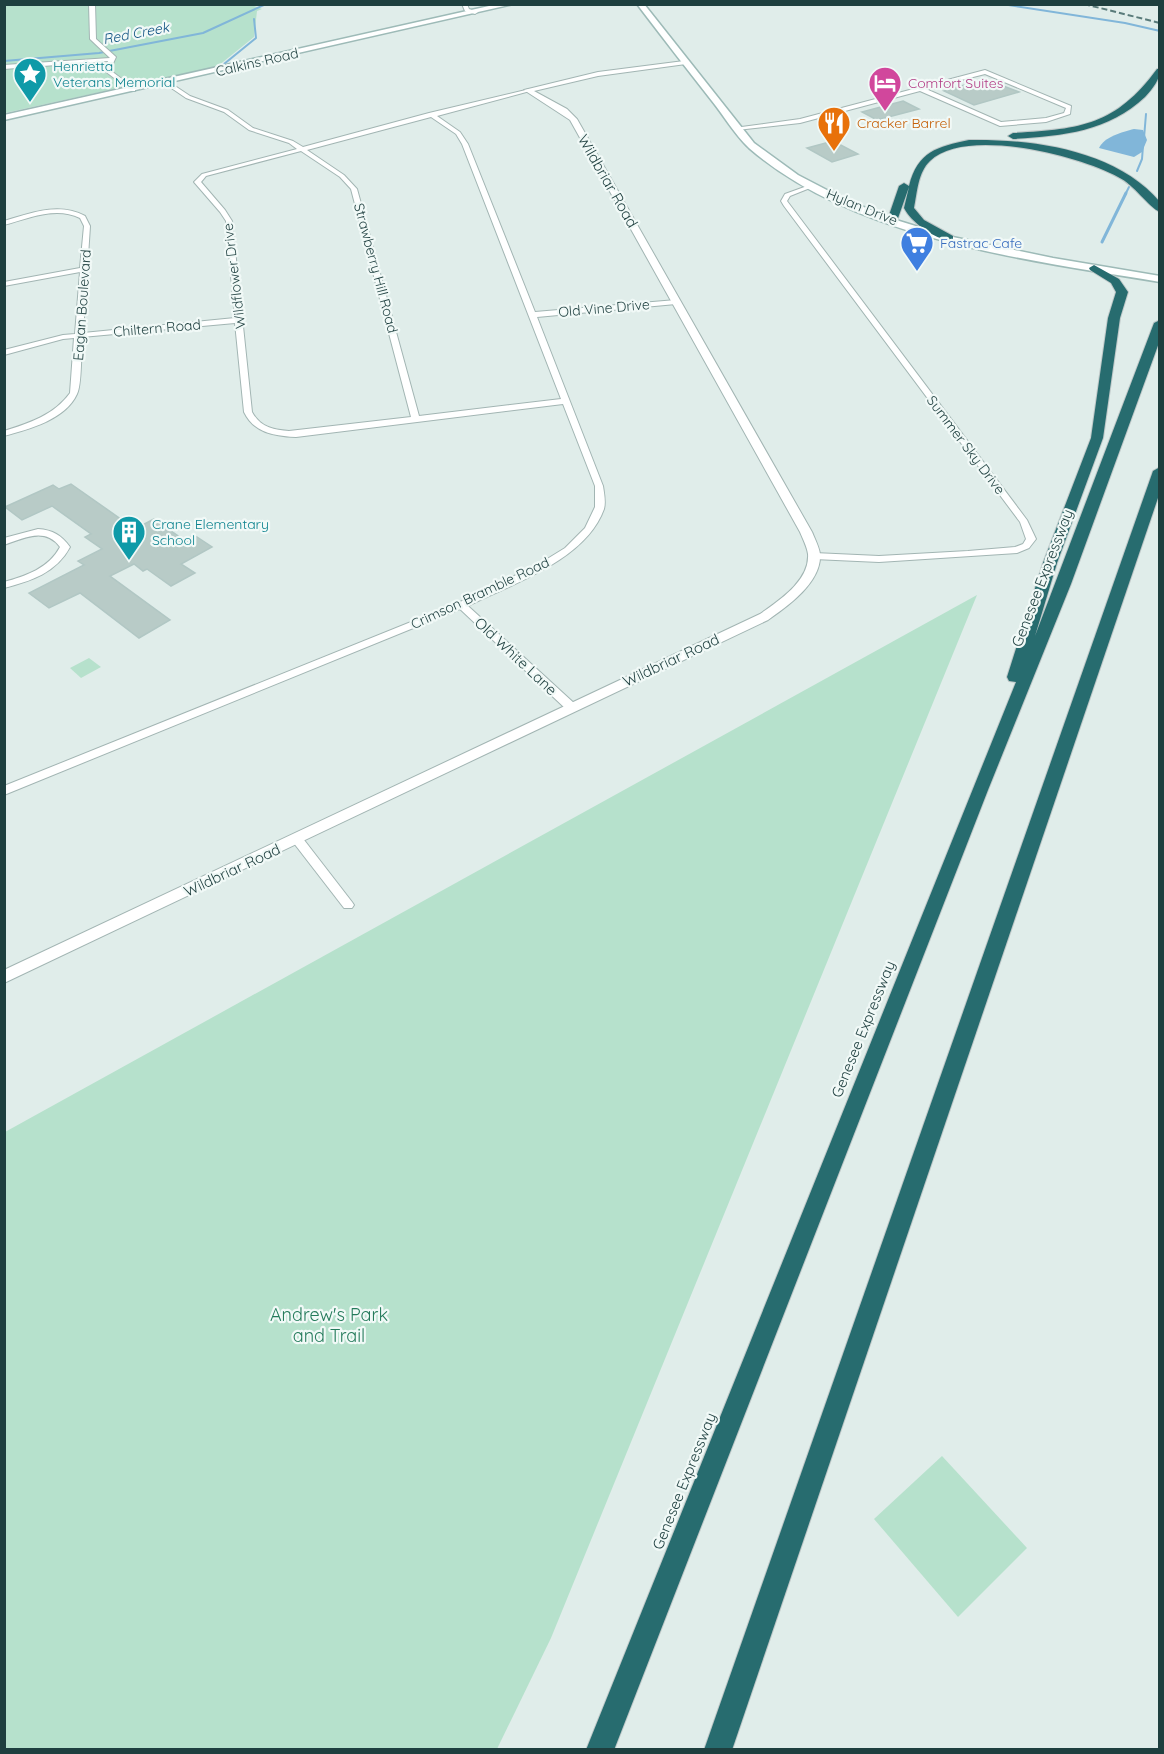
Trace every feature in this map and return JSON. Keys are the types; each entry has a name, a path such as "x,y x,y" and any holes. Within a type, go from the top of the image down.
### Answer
{"highway":[{"path":"892,221 912,162 922,152 951,142 1067,132 1092,127 1114,118 1131,107 1147,91 1160,71"},
{"path":"949,238 921,222 911,214 909,208 921,164 930,156 963,145 1007,143 1080,157 1120,173 1135,182 1151,196 1160,209"},
{"path":"980,790 1050,563 1097,438 1114,318 1122,292 1115,281 1094,268"},
{"name":"Genesee Expressway","path":"600,1749 980,790 1064,584 1160,323"},
{"path":"718,1749 1160,471"},
{"path":"1133,551 1160,511"}],"main road":[{"name":"Calkins Road","path":"4,118 474,9 510,4"},
{"name":"Hylan Drive","path":"640,4 684,63 751,145 771,161 812,186 892,221 949,238 1160,279"}],"street":[{"path":"92,4 92,37 112,57"},
{"path":"464,4 467,10 474,9"},
{"path":"4,67 112,57"},
{"path":"112,57 107,70 132,90"},
{"name":"Wildflower Drive","path":"567,401 296,434 275,433 261,428 250,418 248,412 228,222 223,211 197,182 208,174 528,90 598,74 684,63"},
{"path":"737,128 800,121 985,72 1069,107 1067,114 1049,119 1000,124 921,89"},
{"name":"Strawberry Hill Road","path":"166,82 188,97 226,111 251,129 277,136 304,149 342,176 357,196 416,420"},
{"name":"Wildbriar Road","path":"4,977 764,617 790,597 812,566 814,556 806,532 573,119 564,111 528,90"},
{"name":"Crimson Bramble Road","path":"4,791 461,605 555,559 580,540 596,519 601,497 599,486 465,144 458,133 431,114"},
{"name":"Summer Sky Drive","path":"812,186 788,195 784,201 787,206 1024,522 1031,539 1026,546 1017,550 968,554 879,559 814,556"},
{"name":"Eagan Boulevard","path":"4,223 51,212 68,211 79,214 86,220 87,226 86,269 74,393 68,403 48,418 4,434"},
{"path":"4,284 86,269"},
{"name":"Old Vine Drive","path":"532,315 676,302"},
{"name":"Chiltern Road","path":"4,353 50,340 80,335 240,320"},
{"path":"4,543 31,532 48,532 60,538 65,547 61,558 47,568 4,585"},
{"name":"Old White Lane","path":"461,605 571,707"},
{"path":"297,839 348,905"}],"green space":[{"path":"258,4 254,6 262,9 257,11 254,37 218,66 5,113 5,5"},
{"name":"Andrew's Park and Trail","path":"977,595 551,1638 497,1749 5,1749 5,1132"},
{"path":"89,658 101,667 81,678 70,668"},
{"path":"942,1456 1027,1548 958,1617 874,1519"}],"water":[{"path":"1134,129 1143,130 1147,140 1142,152 1134,157 1099,148 1109,138"}],"building":[{"path":"985,79 1019,92 974,105 944,91"},
{"name":"Comfort Suites","path":"903,101 919,109 877,120 862,112"},
{"name":"Cracker Barrel","path":"833,141 858,154 832,162 807,148"},
{"name":"Crane Elementary School","path":"71,484 135,529 154,519 184,540 194,535 212,547 181,564 195,573 171,586 147,569 143,571 134,564 110,576 170,620 139,638 80,593 49,608 29,593 84,565 78,561 102,549 85,537 91,534 52,506 22,520 5,507 53,485 59,489"}],"waterway":[{"name":"Red Creek","path":"4,61 99,53 203,33 266,4"},
{"name":"Red Creek","path":"1002,4 1125,23 1160,31"},
{"path":"224,64 256,38 254,19"},
{"path":"1144,138 1146,114"},
{"path":"1137,171 1142,159 1143,146"},
{"path":"1126,193 1129,187"},
{"path":"1102,242 1126,193"}],"railway":[{"path":"1084,4 1160,23"}],"place":[{"name":"Henrietta Veterans Memorial","path":"30,103"},
{"name":"Comfort Suites","path":"885,112"},
{"name":"Cracker Barrel","path":"834,152"},
{"name":"Fastrac Cafe","path":"917,272"},
{"name":"Crane Elementary School","path":"129,561"}]}
